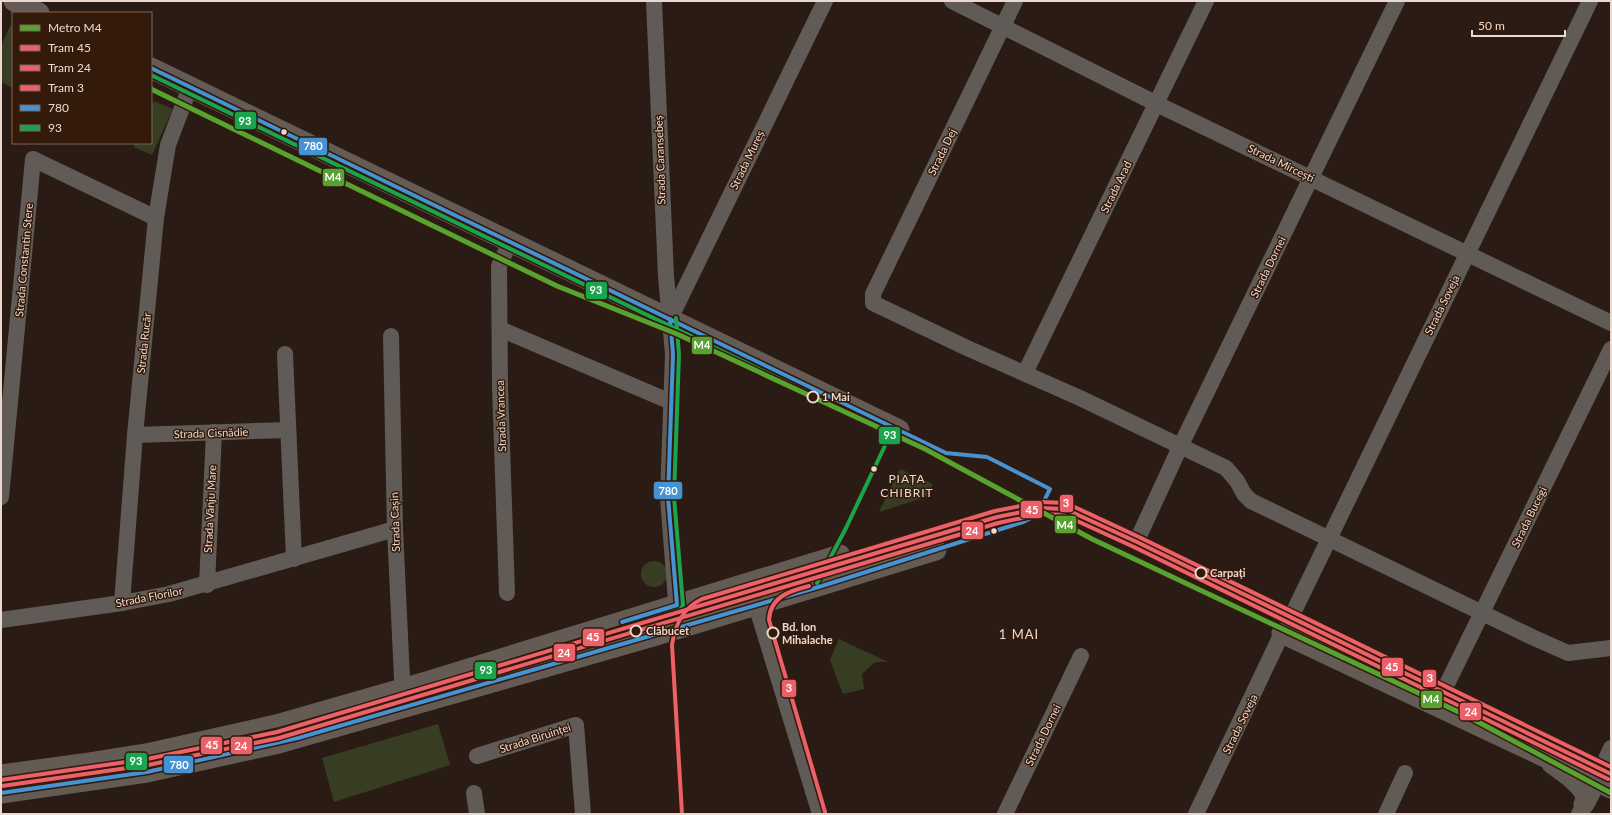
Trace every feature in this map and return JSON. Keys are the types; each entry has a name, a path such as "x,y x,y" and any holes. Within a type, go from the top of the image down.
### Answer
{"main road":[{"path":"14,1 36,12"},
{"path":"152,68 899,430"},
{"path":"1,775 118,759 195,744 403,698 678,628 822,586 936,550"},
{"path":"1,793 93,781 186,764 279,743 403,698 677,605 840,555"},
{"path":"1282,633 1533,751 1608,766 1582,809"}],"street":[{"name":"Strada Caransebeș","path":"654,1 665,258 673,354 668,497 678,628"},
{"name":"Strada Mureș","path":"670,319 825,1"},
{"name":"Strada Mircești","path":"952,1 1157,103 1611,323"},
{"name":"Strada Dej","path":"1015,1 873,294 873,303 1025,373"},
{"name":"Strada Arad","path":"1025,373 1206,1"},
{"name":"Strada Dornei","path":"1140,534 1180,447 1397,1"},
{"name":"Strada Soveja","path":"1295,609 1590,1"},
{"name":"Strada Rucăr","path":"122,603 135,435 156,218 168,145 190,87"},
{"name":"Strada Constantin Stere","path":"1,497 33,159 156,218"},
{"name":"Strada Vrancea","path":"507,593 499,266 510,242"},
{"path":"500,329 671,402"},
{"name":"Strada Cașin","path":"391,336 395,530 403,698"},
{"name":"Strada Bucegi","path":"1447,684 1611,349"},
{"path":"285,354 294,559"},
{"path":"1025,373 1226,468 1237,480 1244,494 1252,501 1568,653 1611,648"},
{"name":"Strada Cisnădie","path":"135,435 288,430"},
{"name":"Strada Vânju Mare","path":"206,585 214,432"},
{"name":"Strada Florilor","path":"1,620 122,603 206,585 395,530"},
{"path":"822,586 840,555"},
{"path":"756,605 820,814"},
{"name":"Strada Soveja","path":"1196,814 1282,633"},
{"name":"Strada Dornei","path":"1005,814 1081,656"},
{"name":"Strada Biruinței","path":"478,756 576,725 583,814"},
{"path":"1533,751 1580,790 1584,797 1582,809"},
{"path":"1386,814 1405,773"},
{"path":"474,793 476,814"}],"green space":[{"path":"10,26 12,27 12,88 1,82 1,46"},
{"path":"154,101 173,109 152,155 134,147 135,144 152,144 152,106"},
{"path":"900,469 933,484 926,497 879,512"},
{"path":"654,561 663,565 667,574 663,583 654,587 645,583 641,574 645,565"},
{"path":"839,639 888,662 875,662 862,674 864,689 843,694 830,660"},
{"path":"438,724 450,765 334,802 322,758"}],"metro line":[{"name":"M4","path":"152,89 557,286 677,334 925,449 1092,539 1465,715 1611,793"}],"tram line":[{"name":"3","path":"682,814 672,645 675,630 681,618 690,607 702,599 995,511 1041,502 1066,503 1139,537 1611,767"},
{"name":"45","path":"1,780 147,759 277,732 997,517 1041,508 1065,509 1137,542 1611,774"},
{"name":"24","path":"2,786 148,765 279,738 998,523 1041,514 1064,515 1134,547 1608,779"},
{"name":"3","path":"809,586 794,590 777,600 770,612 769,620 825,812"}],"transit line":[{"name":"780","path":"1,793 147,772 298,738 822,586 1023,522 1037,515 1050,489 987,457 946,453 152,68"},
{"name":"93","path":"152,75 891,433 846,528 817,583"},
{"name":"93","path":"2,781 152,759 277,731 428,688 680,610 683,605 674,497 679,354 676,318"},
{"name":"780","path":"622,622 677,605 668,497 673,354 670,319"}],"place":[{"name":"1 Mai","path":"813,397"},
{"name":"Carpați","path":"1201,573"},
{"name":"Clăbucet","path":"636,631"},
{"name":"Bd. Ion Mihalache","path":"773,633"}],"district":[{"name":"PIAȚA CHIBRIT","path":"907,486"},
{"name":"1 MAI","path":"1019,634"}]}
